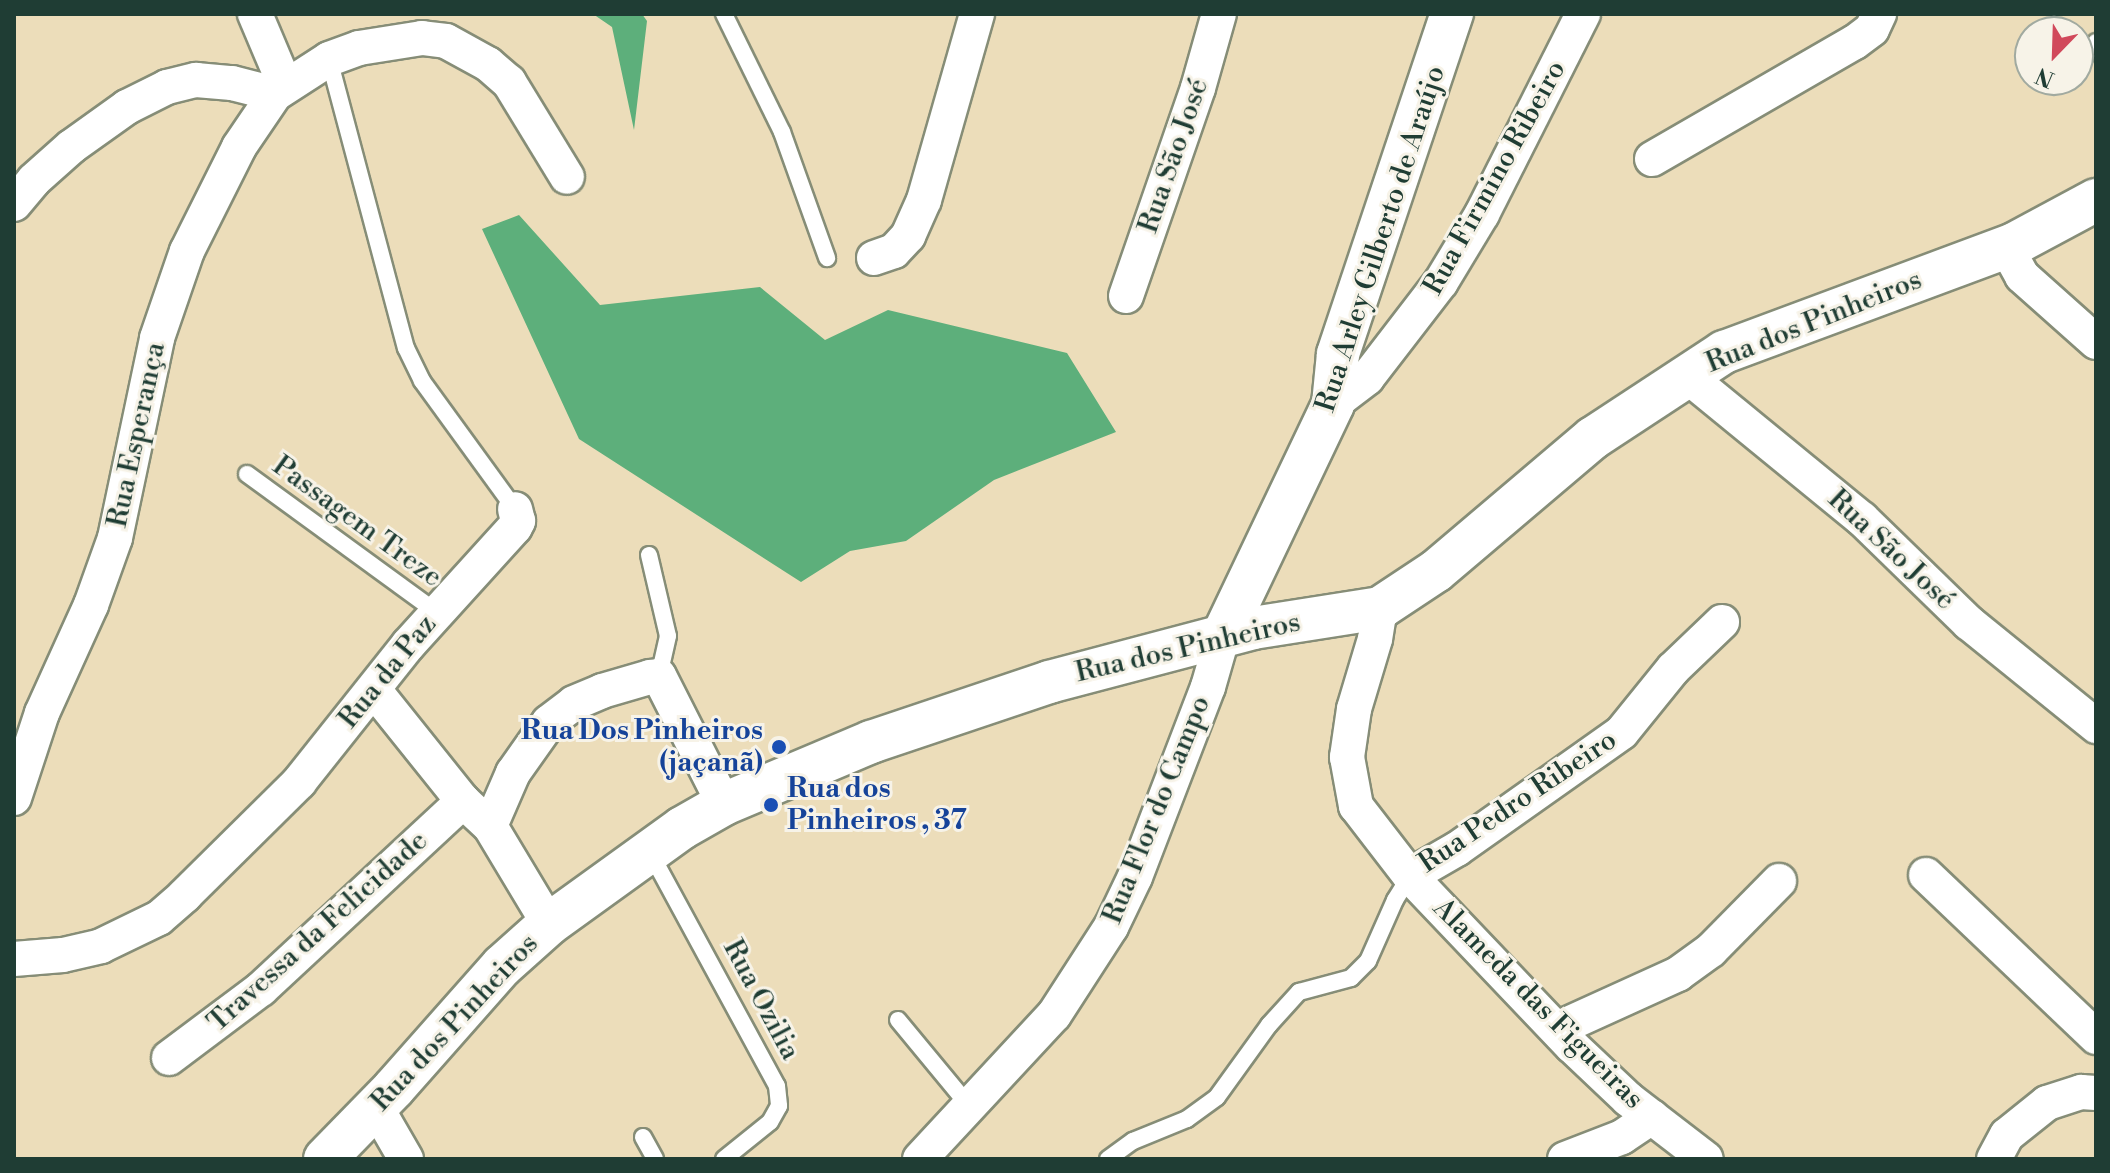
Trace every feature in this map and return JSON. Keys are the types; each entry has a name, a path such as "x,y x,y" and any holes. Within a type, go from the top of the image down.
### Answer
{"street":[{"path":"255,14 280,90"},
{"path":"874,258 894,251 908,236 924,200 977,14"},
{"name":"Rua São José","path":"1126,296 1184,131 1219,14"},
{"name":"Rua Arley Gilberto de Araújo","path":"1223,635 1333,404 1338,354 1452,14"},
{"name":"Rua Firmino Ribeiro","path":"1333,404 1367,378 1441,282 1482,214 1583,14"},
{"path":"1652,159 1855,42 1872,29 1879,14"},
{"path":"14,204 34,180 71,147 127,107 167,87 196,80 280,90 329,59 359,48 422,38 446,41 467,50 509,82 567,177"},
{"name":"Rua Esperança","path":"14,798 42,713 91,605 115,538 157,338 187,251 213,194 280,90"},
{"name":"Rua dos Pinheiros","path":"325,1159 376,1107 502,966 549,924 682,828 724,804 871,742 1049,682 1223,635 1380,608 1436,571 1593,438 1724,352 2006,247 2096,200"},
{"path":"2006,247 2022,276 2096,342"},
{"name":"Rua São José","path":"1686,375 1862,519 1969,623 2096,726"},
{"name":"Rua da Paz","path":"14,959 52,957 101,946 159,918 243,841 299,782 436,612 515,527 518,521 515,509"},
{"name":"Alameda das Figueiras","path":"1380,608 1375,639 1354,709 1347,757 1356,806 1410,876 1557,1029 1628,1099 1706,1159"},
{"name":"Rua Pedro Ribeiro","path":"1410,876 1457,849 1622,732 1673,669 1722,622"},
{"name":"Rua Flor do Campo","path":"920,1159 1054,1015 1111,927 1135,877 1208,687 1223,635"},
{"path":"490,826 513,773 549,722 574,703 602,691 630,680 659,676 724,804"},
{"path":"374,690 463,801 490,826 549,924"},
{"name":"Travessa da Felicidade","path":"169,1058 261,989 463,801"},
{"path":"1926,875 2096,1037"},
{"path":"1557,1029 1678,974 1711,950 1779,881"},
{"path":"1994,1159 2007,1135 2047,1103 2081,1092 2096,1093"},
{"path":"376,1107 406,1159"},
{"path":"1565,1159 1622,1137 1652,1117"}],"lane":[{"path":"724,14 782,132 827,258"},
{"name":"Rua da Paz","path":"329,59 406,348 422,381 515,509"},
{"name":"Passagem Treze","path":"247,474 436,612"},
{"path":"649,555 668,636 659,676"},
{"name":"Rua Ozilia","path":"650,854 777,1086 779,1106 770,1122 724,1159"},
{"path":"1108,1159 1133,1141 1187,1119 1217,1097 1269,1025 1299,992 1351,978 1368,961 1395,900 1410,876"},
{"path":"898,1020 970,1107"},
{"path":"643,1137 655,1159"}],"green space":[{"path":"593,14 642,14 647,21 634,130 612,27"},
{"path":"519,215 600,305 760,287 825,340 888,310 1067,353 1116,432 994,480 906,541 850,551 801,582 579,439 482,229"}],"place":[{"name":"Rua Dos Pinheiros (jaçanã)","path":"779,747"},
{"name":"Rua dos Pinheiros , 37","path":"771,805"}]}
